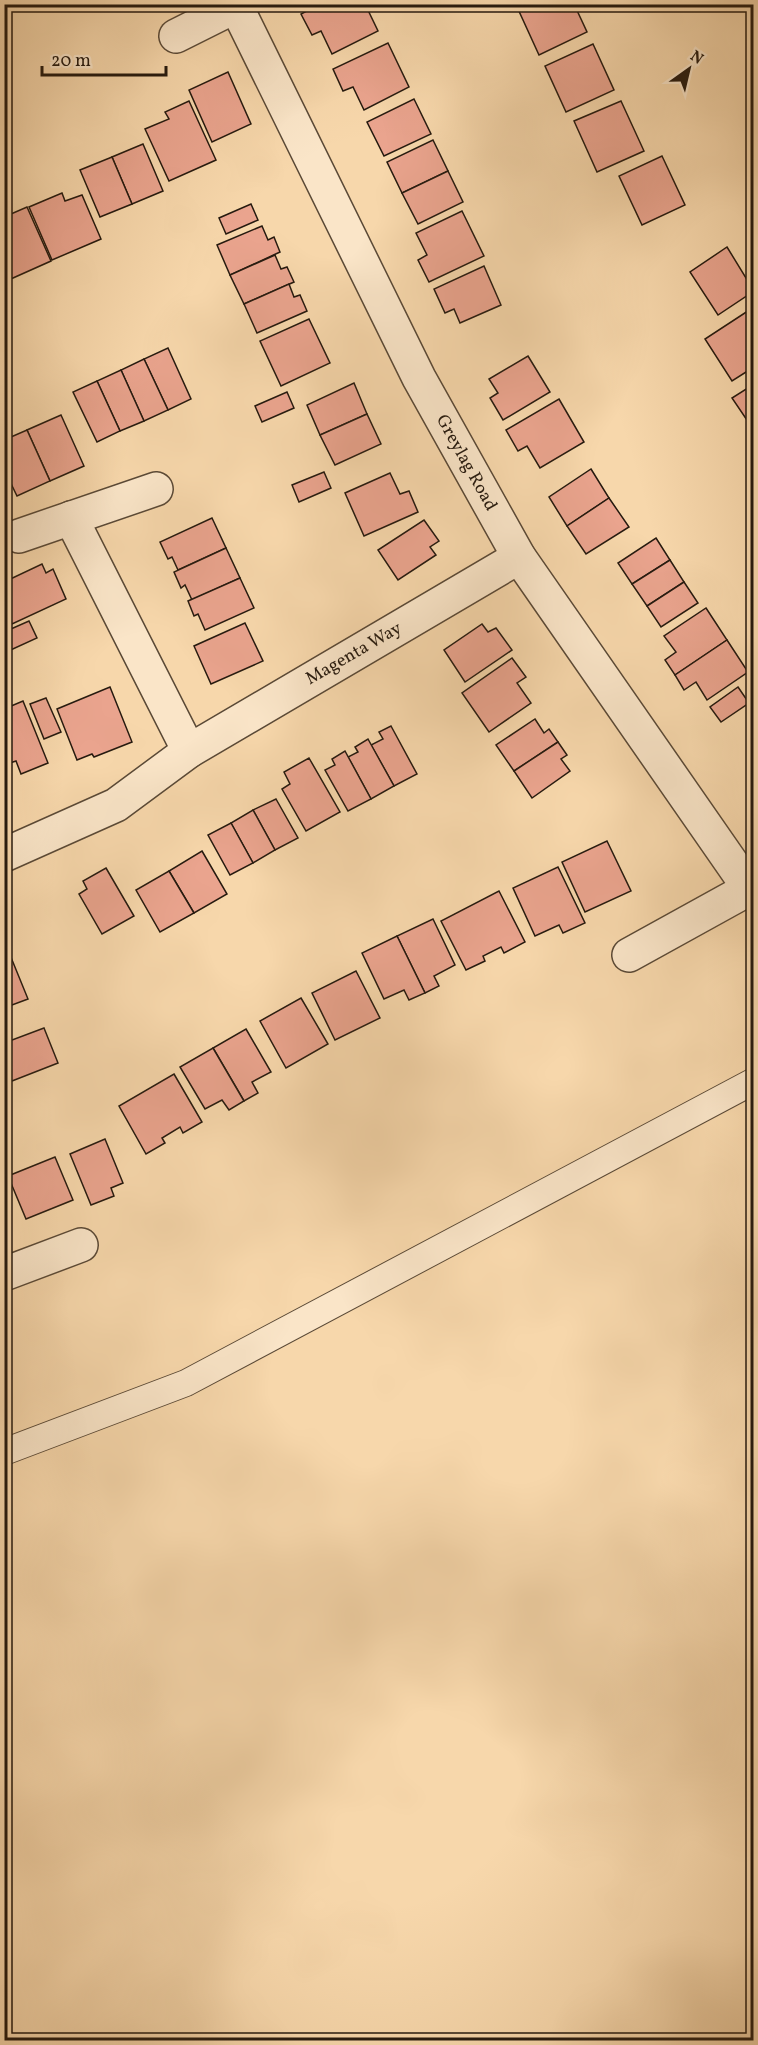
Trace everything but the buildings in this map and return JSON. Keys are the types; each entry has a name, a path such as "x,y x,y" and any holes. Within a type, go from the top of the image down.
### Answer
{"street":[{"name":"Greylag Road","path":"176,36 238,5 419,378 519,557 751,887 629,955"},
{"path":"19,536 156,489"},
{"path":"71,518 189,750"},
{"name":"Magenta Way","path":"4,855 116,805 189,750 519,557"},
{"path":"4,1274 81,1245"}],"lane":[{"path":"4,1452 186,1383 753,1081"}]}
